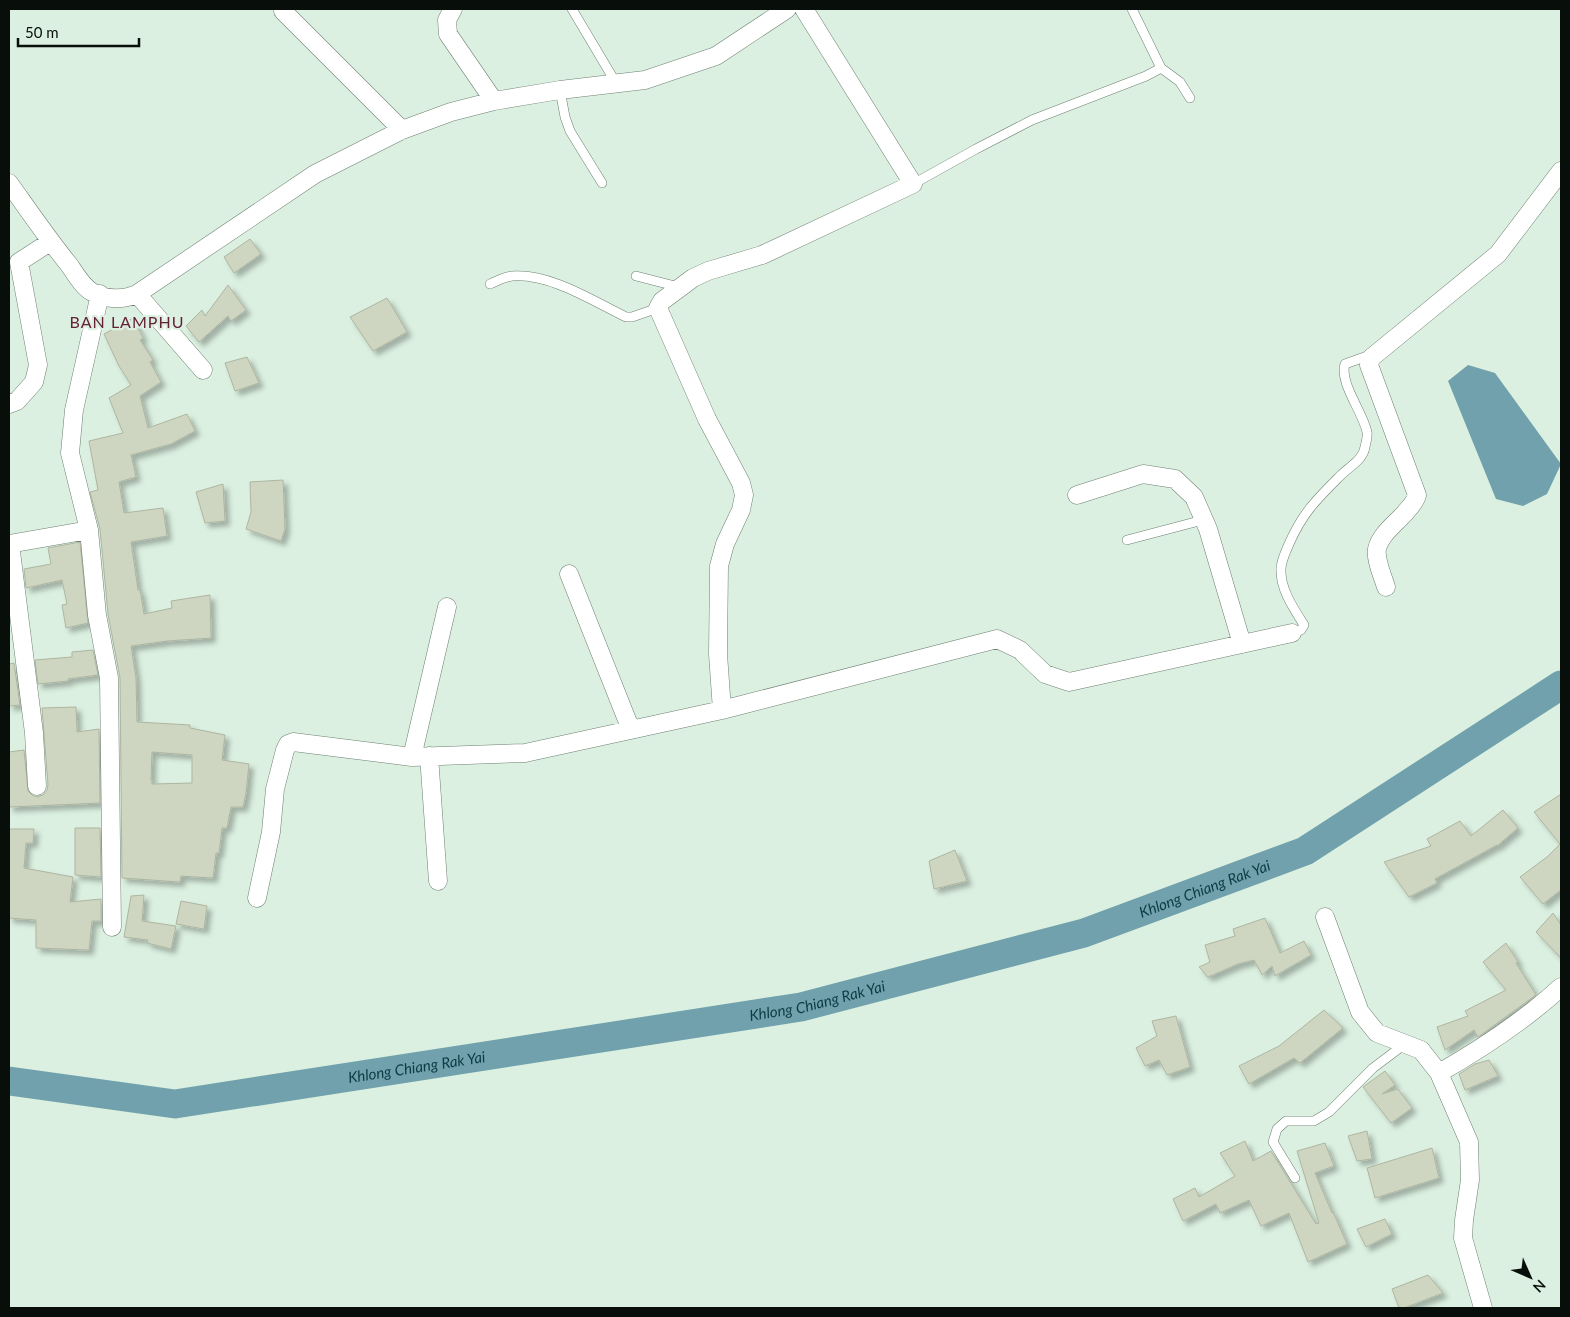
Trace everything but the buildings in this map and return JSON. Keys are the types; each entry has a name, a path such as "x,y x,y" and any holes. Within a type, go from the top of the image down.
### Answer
{"street":[{"path":"454,9 446,20 448,34 494,101"},
{"path":"9,183 50,242 82,283 92,292 112,298 126,298 136,294 310,177 402,130 451,112 494,101 560,90 646,80 716,56 787,9"},
{"path":"722,710 718,654 719,566 725,544 740,510 744,495 741,483 707,419 658,308 662,301 693,278 708,271 775,249 912,184 804,9"},
{"path":"283,11 402,130"},
{"path":"1386,587 1379,566 1377,549 1384,536 1416,500 1417,495 1369,365 1371,358 1472,278 1498,254 1561,171"},
{"path":"9,404 16,401 34,382 38,366 14,263 50,242"},
{"path":"100,294 74,410 70,453 89,530 97,615 109,678 112,927"},
{"path":"136,294 203,370"},
{"path":"1076,495 1143,474 1175,479 1194,497 1242,644"},
{"path":"36,786 34,733 9,544 89,530"},
{"path":"569,574 631,730"},
{"path":"412,757 447,607"},
{"path":"257,898 271,832 275,789 288,744 293,742 412,757 525,753 722,710 997,640 1020,650 1046,674 1069,682 1292,633"},
{"path":"429,756 438,881"},
{"path":"1325,918 1360,1012 1377,1033 1421,1050 1439,1073 1469,1142 1470,1180 1464,1220 1464,1238 1483,1308"},
{"path":"1439,1073 1487,1046 1535,1011 1561,987"}],"lane":[{"path":"572,9 616,83"},
{"path":"1132,9 1159,69 1180,82 1190,98"},
{"path":"912,184 1032,120 1146,76 1159,69"},
{"path":"560,90 565,117 570,131 602,183"},
{"path":"490,284 514,276 546,280 559,284 626,317 632,317 658,308"},
{"path":"636,276 680,288"},
{"path":"1292,633 1301,630 1304,625 1285,591 1281,569 1286,551 1298,524 1311,504 1359,460 1365,450 1367,434 1345,380 1344,369 1345,364 1376,353"},
{"path":"1127,540 1203,520"},
{"path":"1295,1178 1273,1142 1278,1129 1286,1121 1314,1121 1329,1112 1373,1068 1405,1044"}],"water":[{"path":"1468,365 1495,373 1561,464 1547,494 1523,506 1496,499 1448,381"}],"waterway":[{"name":"Khlong Chiang Rak Yai","path":"9,1081 175,1104 801,1007 1084,933 1305,851 1561,685"}],"district":[{"name":"BAN LAMPHU","path":"127,321"}]}
